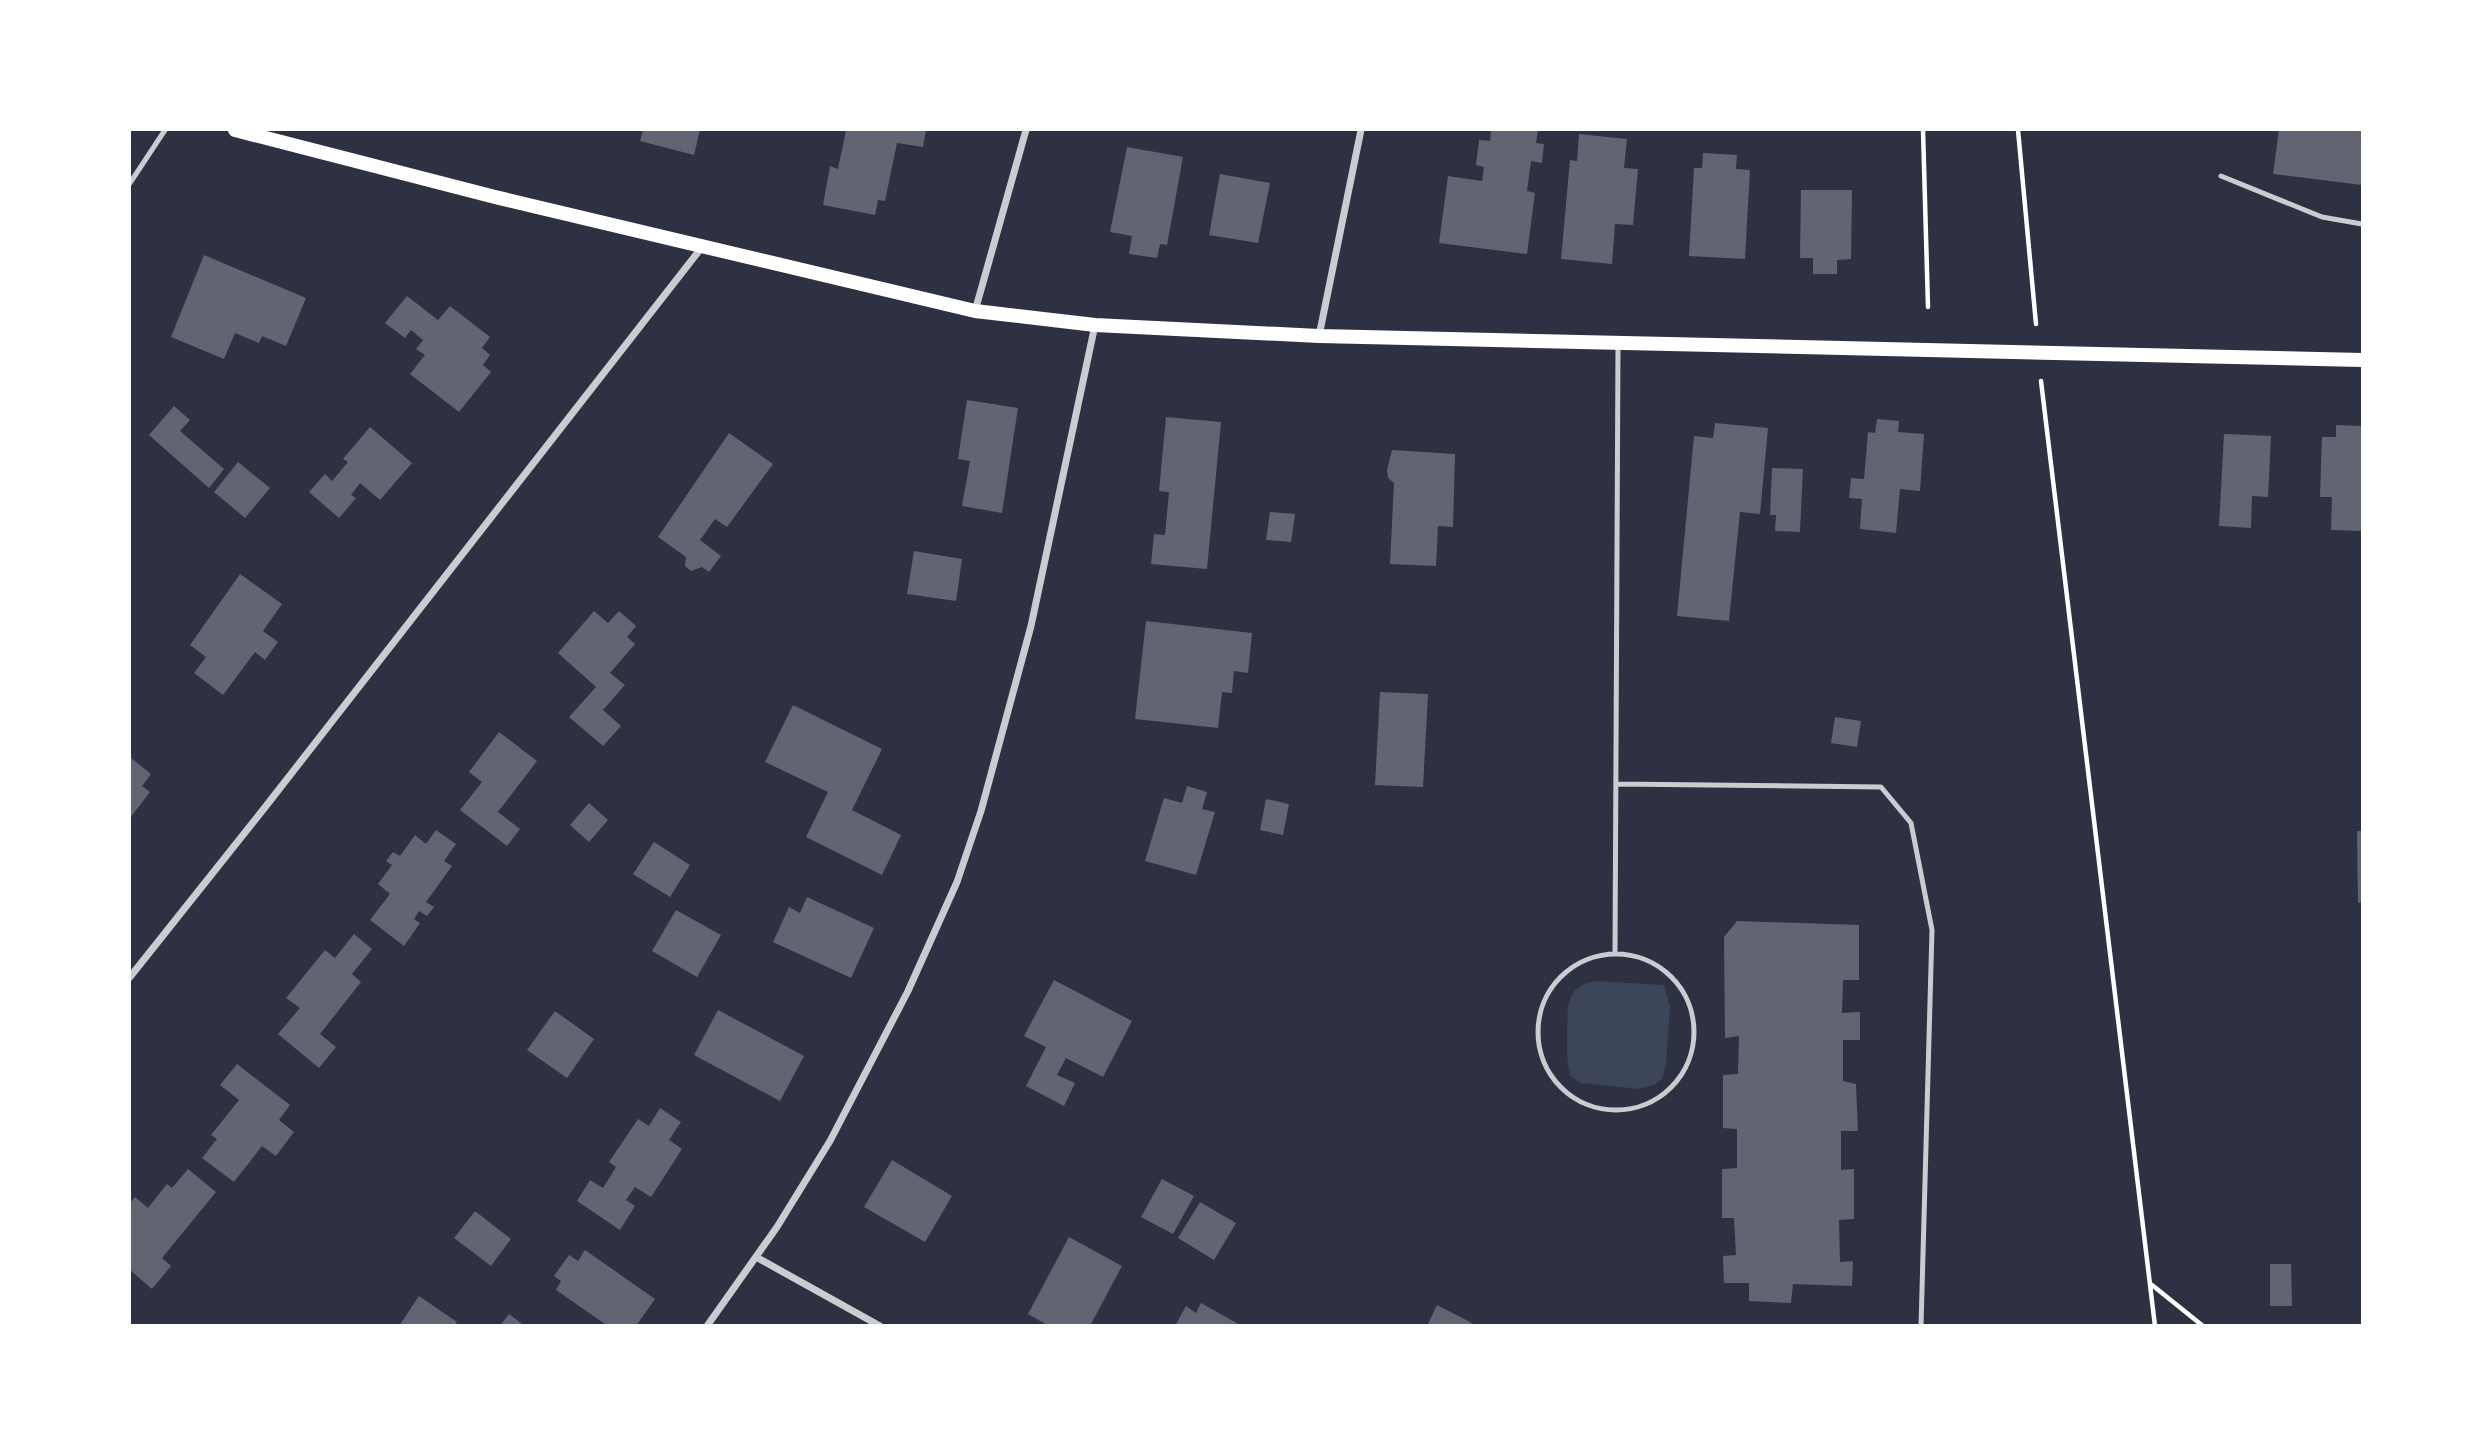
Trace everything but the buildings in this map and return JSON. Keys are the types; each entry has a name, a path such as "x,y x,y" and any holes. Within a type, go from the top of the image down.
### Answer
{"main road":[{"path":"235,130 495,197 975,311 1095,325 1319,336 2362,360"}],"street":[{"path":"975,311 1026,130"},
{"path":"1319,336 1361,130"},
{"path":"130,976 275,795 703,247"},
{"path":"708,1325 812,1174 928,950 970,847 1031,626 1095,325"},
{"path":"756,1257 880,1325"}],"lane":[{"path":"130,183 164,130"},
{"path":"2221,176 2322,217 2362,224"},
{"path":"1615,954 1619,343"},
{"path":"1616,784 1881,787 1911,823 1932,929 1921,1325"},
{"path":"1615,954 1640,958 1661,968 1679,985 1690,1007 1695,1031 1692,1055 1681,1077 1664,1094 1642,1107 1616,1110 1589,1106 1566,1092 1548,1071 1538,1046 1538,1019 1548,993 1565,973 1589,959 1615,954"}],"path":[{"path":"1923,130 1928,307"},
{"path":"2018,130 2032,280"},
{"path":"2045,428 2155,1325"},
{"path":"2152,1285 2203,1325"}],"shaded area":[{"path":"1595,981 1664,985 1670,1007 1666,1065 1662,1079 1654,1085 1639,1089 1581,1083 1570,1076 1567,1032 1570,999 1578,988"}]}
